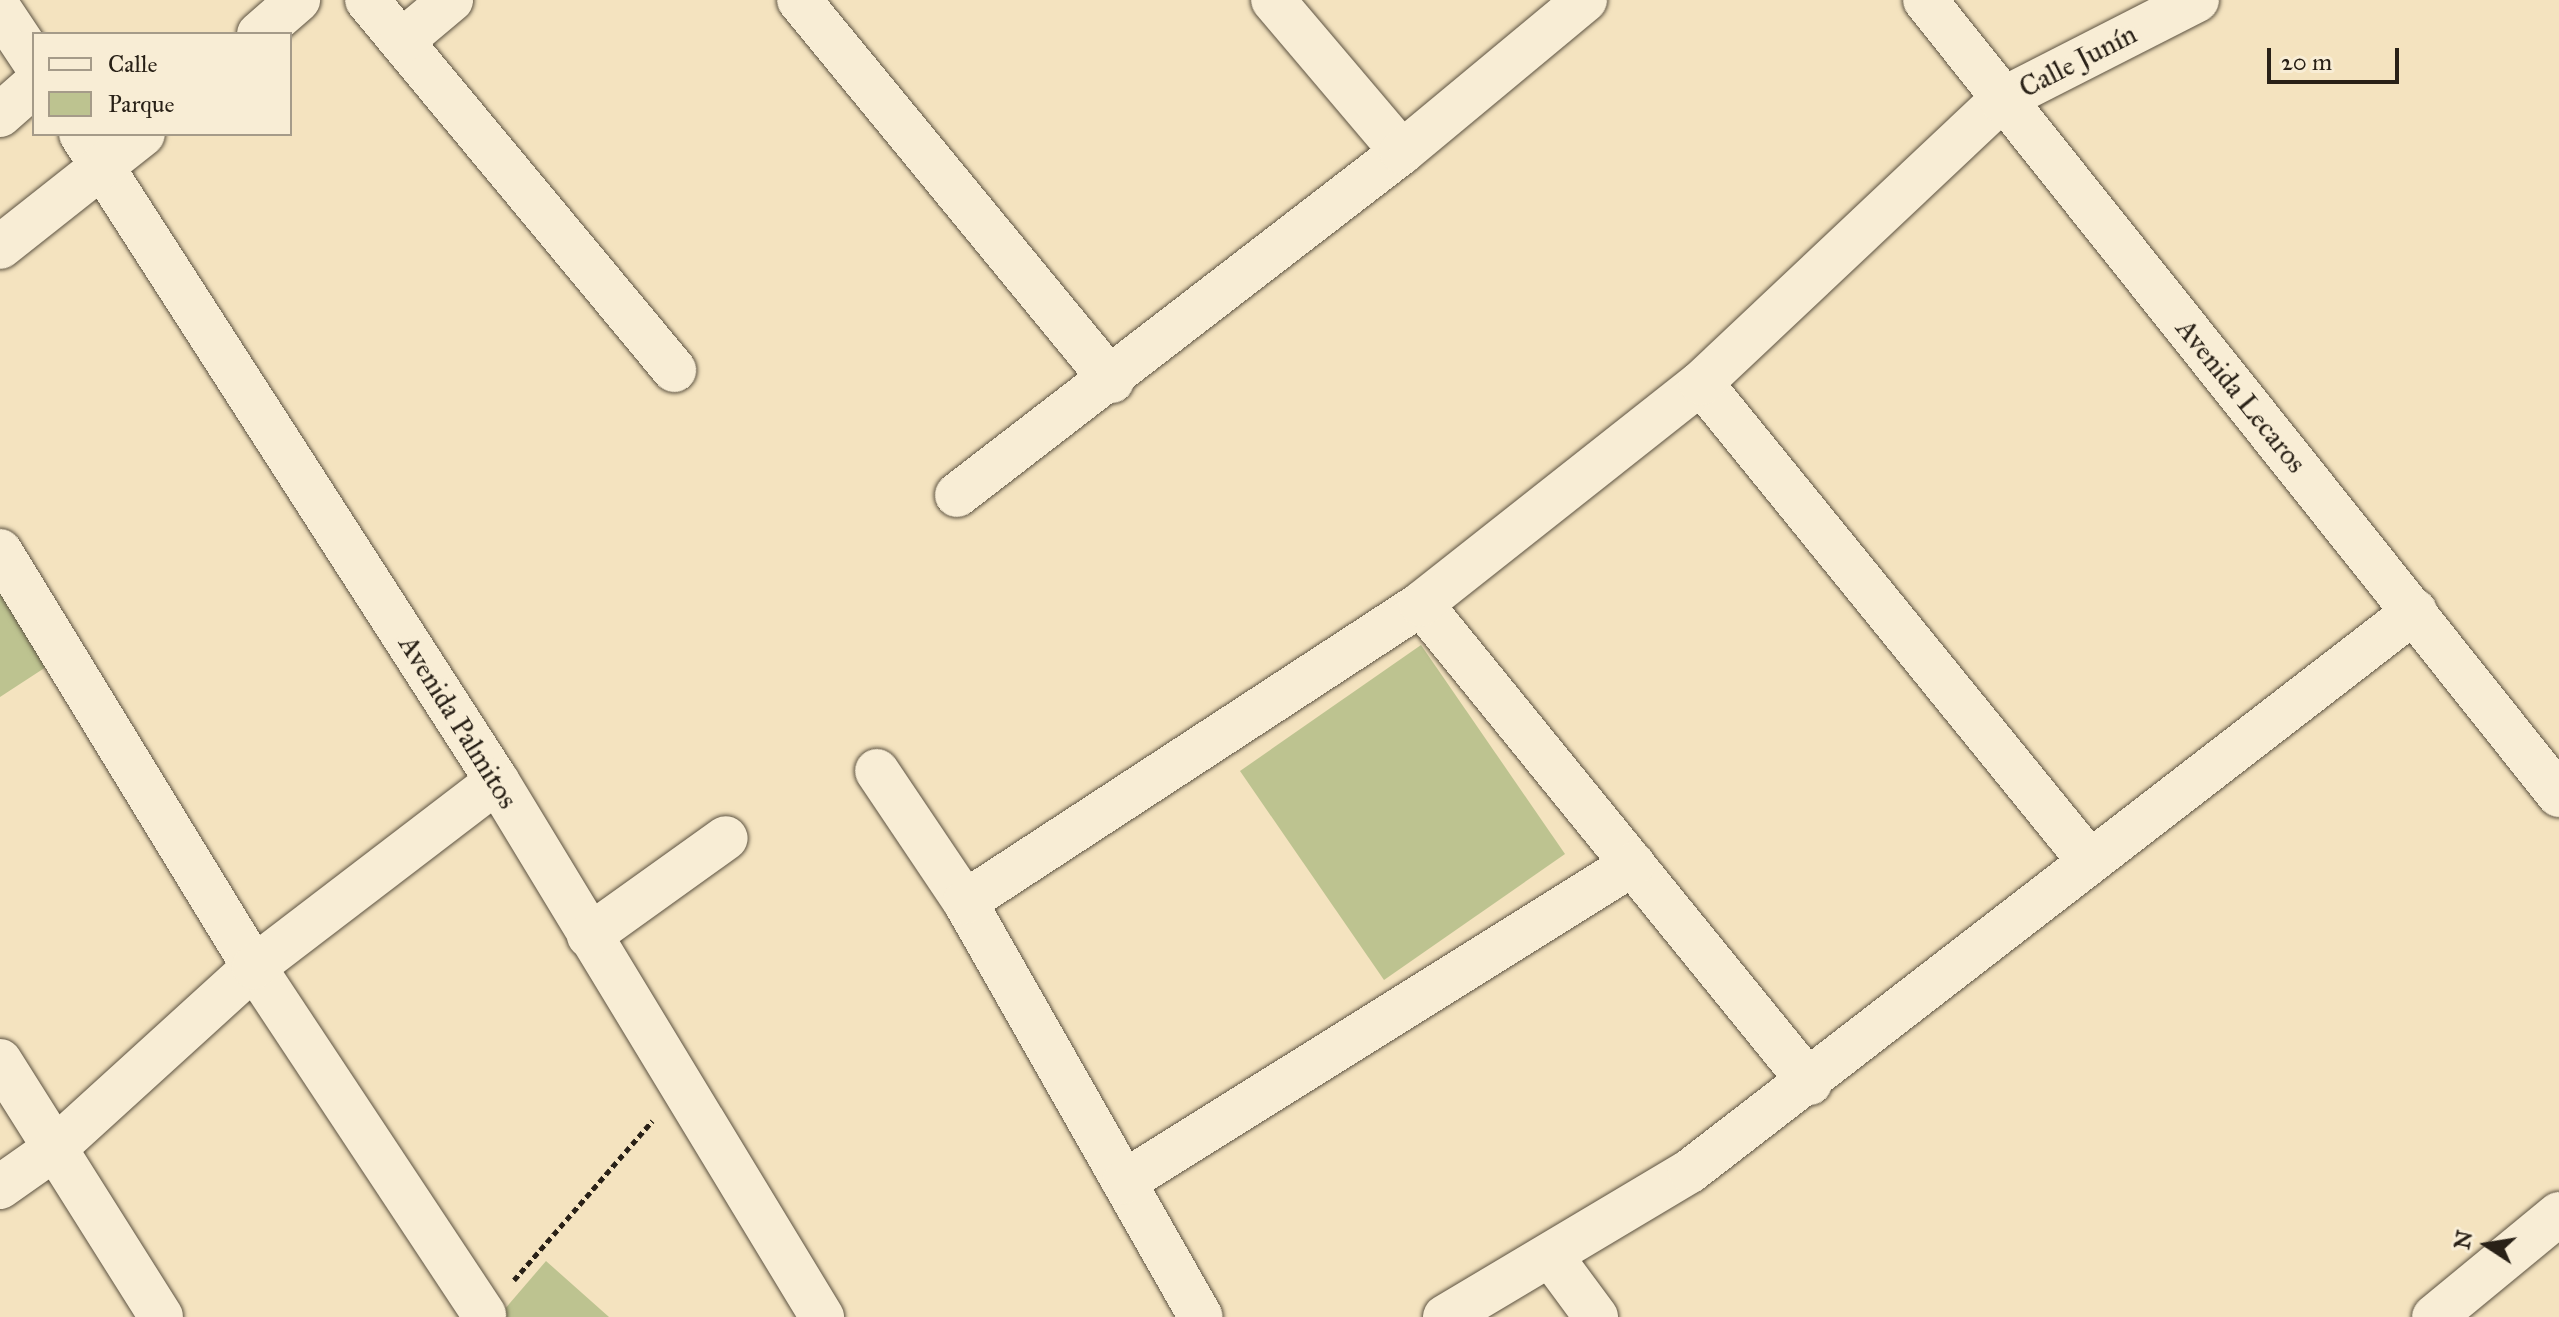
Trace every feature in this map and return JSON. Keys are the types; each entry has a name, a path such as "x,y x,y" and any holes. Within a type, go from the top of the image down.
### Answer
{"street":[{"path":"261,32 298,0"},
{"path":"367,0 674,370"},
{"path":"402,41 451,0"},
{"path":"799,0 1112,381"},
{"path":"1273,0 1402,152"},
{"path":"957,495 1112,381 1402,152 1585,0"},
{"name":"Avenida Lecaros","path":"1925,0 2001,100 2415,611 2558,800"},
{"name":"Calle Junín","path":"965,902 1421,604 1701,383 2001,100 2197,0"},
{"path":"0,10 32,58"},
{"path":"0,115 32,87"},
{"path":"0,247 92,151 137,136"},
{"name":"Avenida Palmitos","path":"92,151 497,781 822,1317"},
{"path":"1701,383 2090,862"},
{"path":"0,551 254,967 484,1315"},
{"path":"1421,604 1810,1083"},
{"path":"1445,1317 1690,1171 1810,1083 2415,611"},
{"path":"877,771 965,902 1201,1317"},
{"path":"0,1187 54,1149 254,967 497,781"},
{"path":"589,936 726,838"},
{"path":"1124,1182 1633,864"},
{"path":"0,1061 161,1317"},
{"path":"2434,1317 2559,1214"},
{"path":"1551,1256 1596,1317"}],"path":[{"path":"484,1315 682,1087"}],"green space":[{"path":"0,592 46,667 0,697"},
{"path":"1421,645 1565,854 1384,980 1240,771"},
{"path":"546,1261 609,1317 498,1317"}]}
